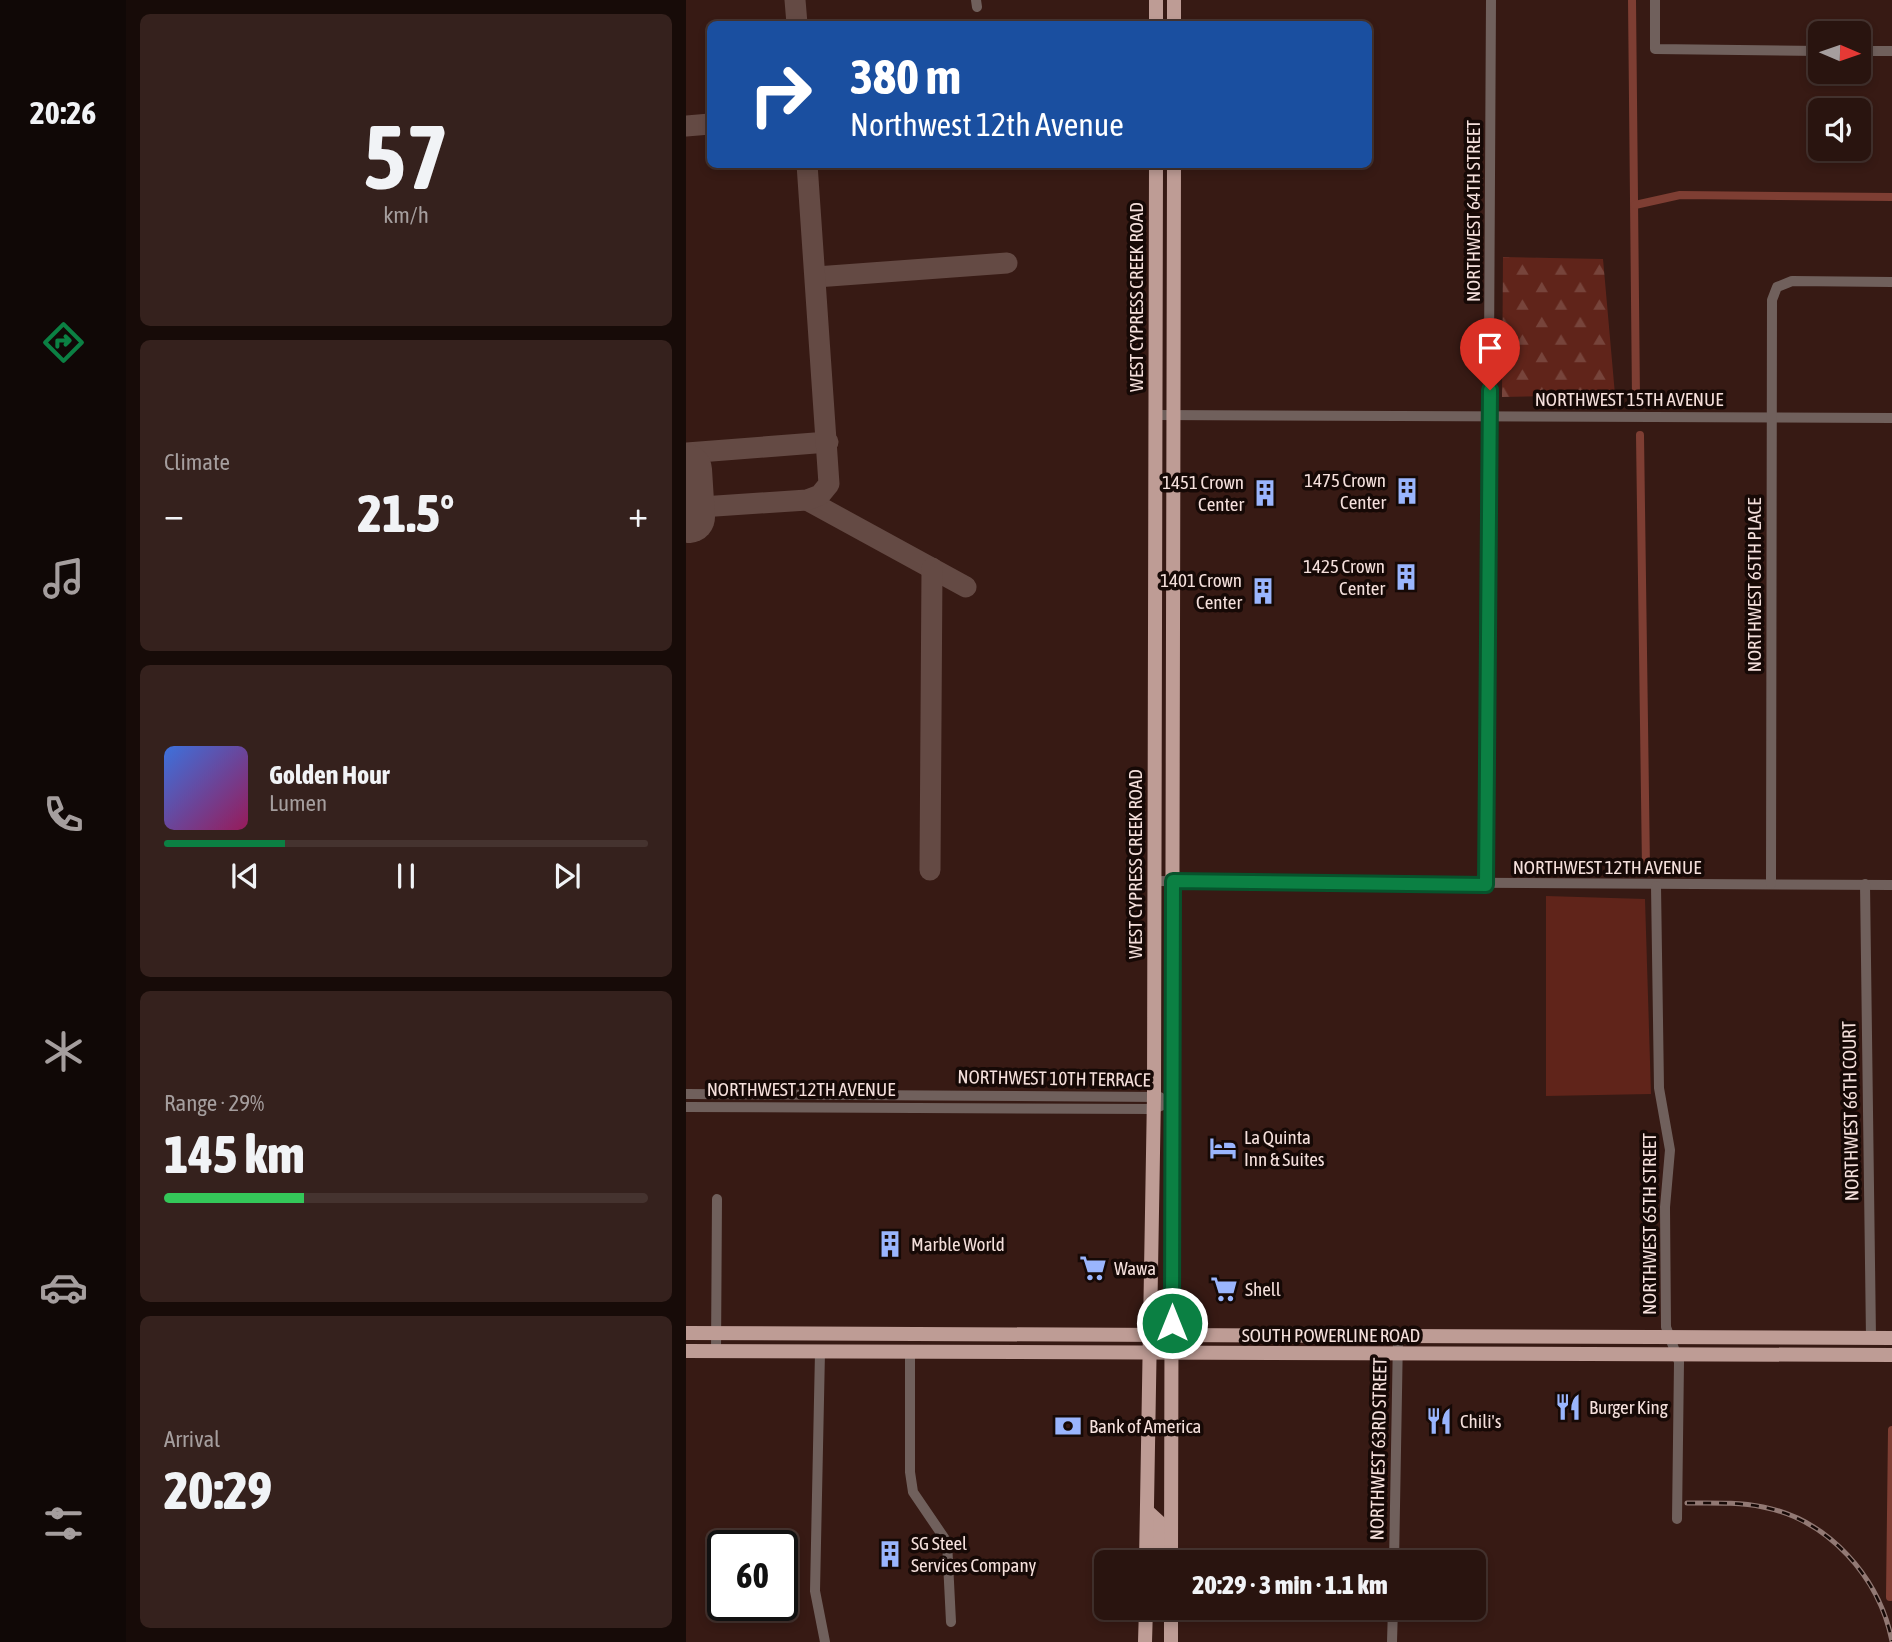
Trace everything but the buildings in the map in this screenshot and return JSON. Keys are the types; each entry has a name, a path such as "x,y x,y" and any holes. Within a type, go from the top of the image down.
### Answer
{"main road":[{"path":"1156,0 1156,21"},
{"path":"1174,0 1174,21"},
{"name":"WEST CYPRESS CREEK ROAD","path":"1146,1550 1154,1102 1156,168"},
{"name":"WEST CYPRESS CREEK ROAD","path":"1171,1550 1174,168"},
{"path":"1155,558 1167,569 1173,586"},
{"name":"SOUTH POWERLINE ROAD","path":"686,1333 1892,1338"},
{"path":"802,1334 815,1344 820,1352 840,1334"},
{"path":"938,1354 966,1334"},
{"name":"SOUTH POWERLINE ROAD","path":"686,1351 1150,1355 1892,1355"},
{"path":"1147,1511 1159,1522 1158,1550"},
{"path":"1145,1642 1146,1620"},
{"path":"1171,1620 1171,1642"}],"street":[{"name":"NORTHWEST 64TH STREET","path":"1486,885 1491,0"},
{"path":"1655,0 1655,49 1808,51"},
{"path":"1871,51 1892,51"},
{"name":"NORTHWEST 65TH PLACE","path":"1771,884 1772,300 1777,287 1792,281 1892,282"},
{"name":"NORTHWEST 15TH AVENUE","path":"1155,415 1892,418"},
{"name":"NORTHWEST 12TH AVENUE","path":"1154,881 1656,886 1892,885"},
{"name":"NORTHWEST 66TH COURT","path":"1865,884 1871,1338"},
{"name":"NORTHWEST 65TH STREET","path":"1656,886 1659,1088 1670,1150 1665,1206 1666,1327 1679,1362 1677,1519"},
{"name":"NORTHWEST 12TH AVENUE","path":"686,1094 887,1094"},
{"name":"NORTHWEST 10TH TERRACE","path":"887,1094 960,1094 1154,1102"},
{"path":"960,1094 960,1107"},
{"name":"NORTHWEST 10TH TERRACE","path":"917,1107 1172,1101"},
{"name":"NORTHWEST 12TH AVENUE","path":"686,1107 917,1107"},
{"path":"716,1352 717,1199"},
{"name":"NORTHWEST 63RD STREET","path":"1394,1550 1398,1336"},
{"path":"820,1352 815,1591 825,1642"},
{"path":"910,1353 912,1482 919,1505 947,1542 951,1622"},
{"path":"1392,1642 1393,1620"}],"green space":[{"path":"1503,257 1603,259 1615,395 1502,397"},
{"path":"1546,896 1645,899 1651,1094 1546,1096"}],"waterway":[{"path":"1632,0 1636,399"},
{"path":"1635,205 1680,195 1892,197"},
{"path":"1640,435 1646,868"},
{"path":"1890,1597 1892,1430"}],"taxiway":[{"path":"795,0 797,21"},
{"path":"686,126 707,124"},
{"path":"686,508 807,500 820,495 829,484 807,168"},
{"path":"816,277 1007,263"},
{"path":"686,453 828,442"},
{"path":"807,500 966,587"},
{"path":"930,870 932,568"}],"runway":[{"path":"686,470 689,517"}],"railway":[{"path":"1687,1503 1763,1507 1809,1524 1829,1538 1863,1574 1876,1595 1892,1641"}],"place":[{"name":"1475 Crown Center","path":"1407,491"},
{"name":"1451 Crown Center","path":"1265,493"},
{"name":"1425 Crown Center","path":"1406,577"},
{"name":"1401 Crown Center","path":"1263,591"},
{"name":"La Quinta Inn & Suites","path":"1223,1148"},
{"name":"Marble World","path":"890,1244"},
{"name":"Wawa","path":"1093,1268"},
{"name":"Shell","path":"1224,1289"},
{"name":"Burger King","path":"1568,1407"},
{"name":"Chili's","path":"1439,1421"},
{"name":"Bank of America","path":"1068,1426"},
{"name":"SG Steel Services Company","path":"890,1554"}],"route":[{"path":"1172,1323 1173,881 1486,885 1490,390"}]}
